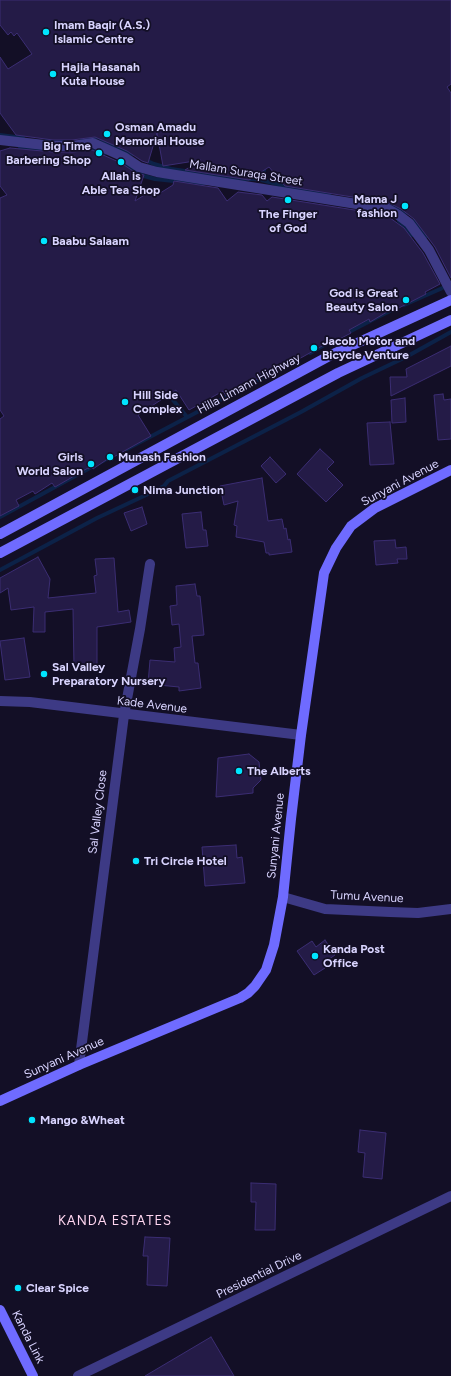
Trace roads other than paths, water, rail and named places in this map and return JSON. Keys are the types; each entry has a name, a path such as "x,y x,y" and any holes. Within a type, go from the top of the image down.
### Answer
{"main road":[{"name":"Hilla Limann Highway","path":"0,534 331,355 451,300"},
{"path":"0,553 338,373 451,320"},
{"name":"Sunyani Avenue","path":"0,1101 79,1065 240,998 255,986 266,970 274,945 282,897 301,735 324,573 336,548 351,526 375,508 451,470"},
{"name":"Kanda Link","path":"0,1310 33,1376"}],"street":[{"name":"Mallam Suraqa Street","path":"0,140 53,146 72,146 93,143 124,157 139,167 157,172 388,209 409,223 429,250 451,292"},
{"name":"Sal Valley Close","path":"79,1065 124,715 150,564"},
{"name":"Kade Avenue","path":"0,701 30,702 124,715 301,735"},
{"name":"Tumu Avenue","path":"282,897 325,909 397,912 451,909"},
{"name":"Presidential Drive","path":"78,1376 451,1196"}],"waterway":[{"path":"0,135 23,138"},
{"path":"82,139 98,137 133,154"},
{"path":"46,141 65,140"},
{"path":"20,147 43,151 51,150"},
{"path":"82,149 105,153"},
{"path":"145,160 171,169 240,179 258,179 288,187 330,193"},
{"path":"123,162 132,170 144,176 155,179 203,184"},
{"path":"265,165 263,175 266,181"},
{"path":"378,200 409,213"},
{"path":"415,220 427,236"},
{"path":"399,221 412,235"},
{"path":"404,305 447,286"},
{"path":"347,333 396,308"},
{"path":"0,570 97,518 164,486 168,481 451,332"},
{"path":"310,353 335,339"},
{"path":"127,449 279,369"},
{"path":"170,396 181,388"},
{"path":"168,394 187,417"},
{"path":"0,517 112,456"}],"place":[{"name":"Imam Baqir (A.S.) Islamic Centre","path":"46,32"},
{"name":"Hajia Hasanah Kuta House","path":"53,74"},
{"name":"Osman Amadu Memorial House","path":"107,134"},
{"name":"Big Time Barbering Shop","path":"99,153"},
{"name":"Allah is Able Tea Shop","path":"121,162"},
{"name":"The Finger of God","path":"288,200"},
{"name":"Mama J fashion","path":"405,206"},
{"name":"Baabu Salaam","path":"44,241"},
{"name":"God is Great Beauty Salon","path":"406,300"},
{"name":"Jacob Motor and Bicycle Venture","path":"314,348"},
{"name":"Hill Side Complex","path":"125,402"},
{"name":"Munash Fashion","path":"110,457"},
{"name":"Girls World Salon","path":"91,464"},
{"name":"Nima Junction","path":"135,490"},
{"name":"Sal Valley Preparatory Nursery","path":"44,674"},
{"name":"The Alberts","path":"239,771"},
{"name":"Tri Circle Hotel","path":"136,861"},
{"name":"Kanda Post Office","path":"315,956"},
{"name":"Mango &Wheat","path":"32,1120"},
{"name":"Clear Spice","path":"18,1288"}],"district":[{"name":"KANDA ESTATES","path":"115,1221"}]}
